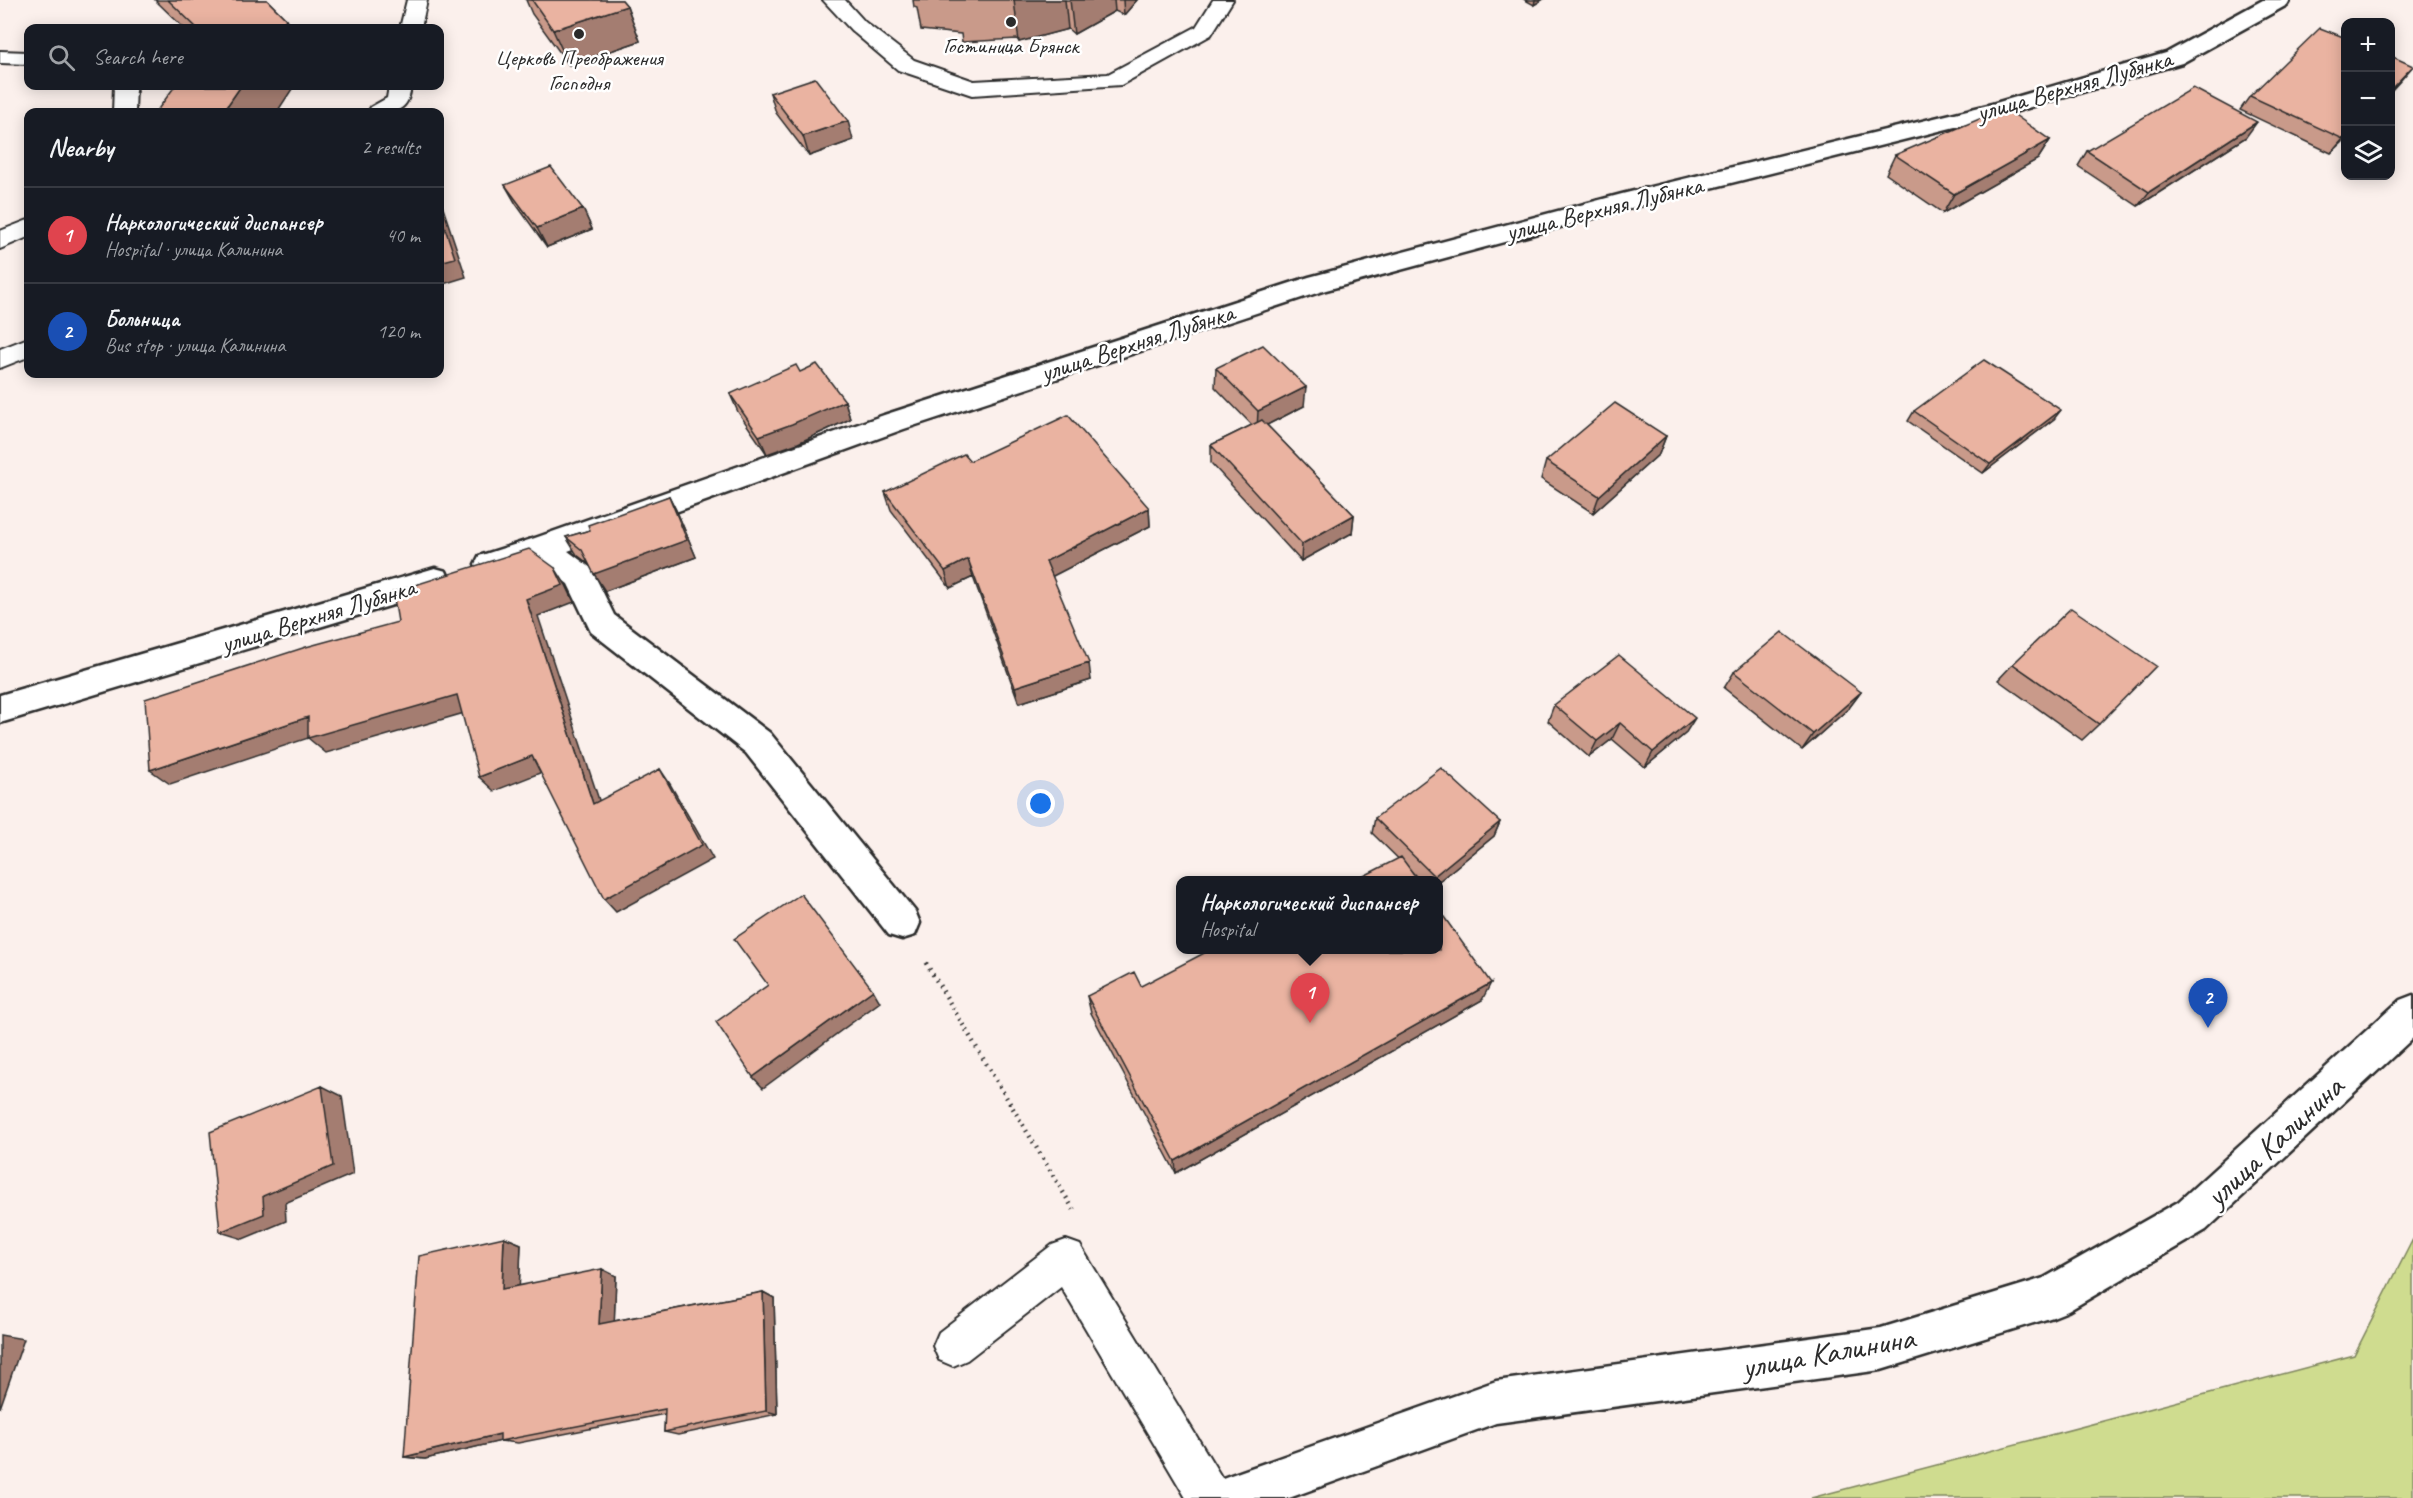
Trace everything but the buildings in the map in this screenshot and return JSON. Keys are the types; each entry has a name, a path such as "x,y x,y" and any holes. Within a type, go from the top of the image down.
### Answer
{"street":[{"name":"улица Верхняя Лубянка","path":"0,709 542,548 894,422 1318,283 1622,202 1999,109 2174,58 2279,0"},
{"path":"542,548 580,576 602,623 758,743 902,923"},
{"name":"улица Калинина","path":"1228,1498 1496,1402 1881,1349 2053,1296 2192,1216 2413,1013"}],"lane":[{"path":"412,24 417,0"},
{"path":"833,0 858,26 906,65 972,88 1113,80 1204,31 1223,0"},
{"path":"0,57 24,58"},
{"path":"124,108 125,90"},
{"path":"385,108 397,100 399,90"},
{"path":"0,241 24,230"},
{"path":"0,359 24,349"},
{"path":"953,1346 1066,1259 1210,1498"}],"green space":[{"path":"2413,1239 2413,1498 1811,1498 2354,1355"}],"place":[{"name":"Гостиница Брянск","path":"1011,22"},
{"name":"Церковь Преображения Господня","path":"579,34"},
{"name":"Наркологический диспансер","path":"1310,1023"},
{"name":"Больница","path":"2208,1028"}]}
